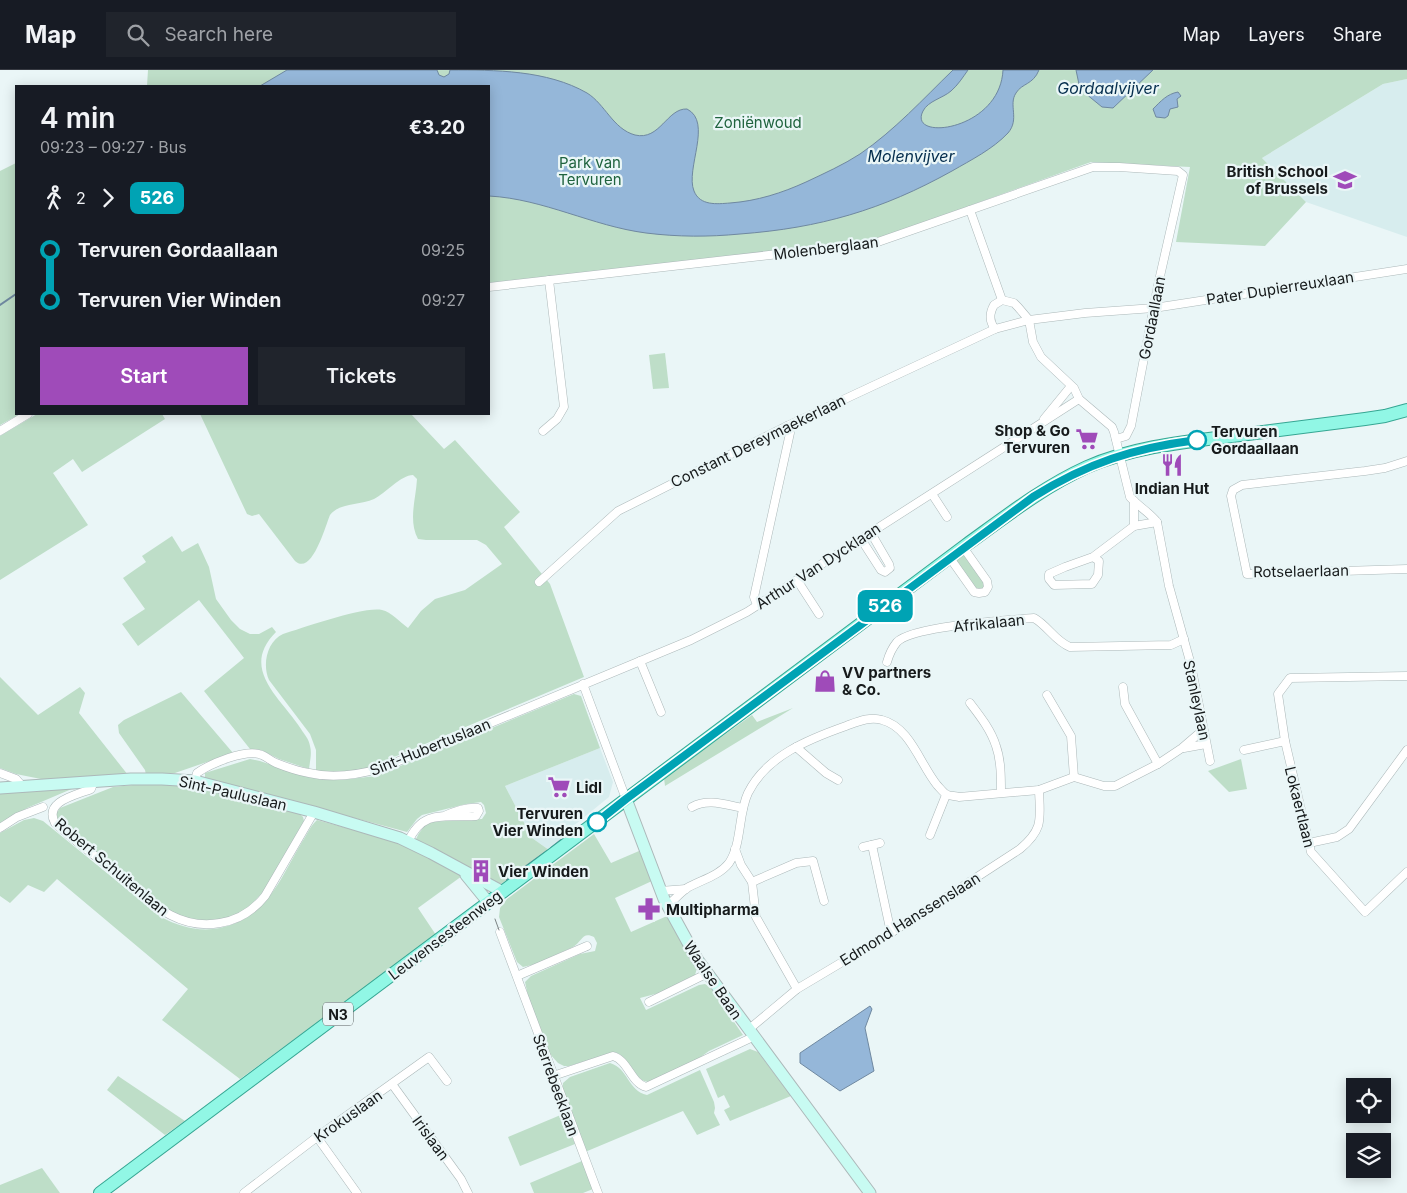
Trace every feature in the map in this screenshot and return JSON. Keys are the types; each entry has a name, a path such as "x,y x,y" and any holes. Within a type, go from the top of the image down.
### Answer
{"main road":[{"name":"Leuvensesteenweg","path":"100,1193 963,547 1050,486 1086,468 1120,455 1179,442 1365,419 1407,410"}],"street":[{"name":"Molenberglaan","path":"490,287 875,243 1092,167 1119,167 1178,171 1181,173"},
{"name":"Gordaallaan","path":"1116,439 1126,436 1131,426 1181,173"},
{"path":"970,210 1002,300"},
{"name":"Pater Dupierreuxlaan","path":"1029,320 1085,313 1154,308 1407,269"},
{"path":"543,431 557,419 564,407 549,280"},
{"path":"995,329 990,322 994,305 1002,300 1014,303 1029,320 1033,342 1041,357 1074,388 1079,399 1112,428 1128,490 1134,501 1157,522"},
{"name":"Constant Dereymaekerlaan","path":"539,582 618,511 787,426 995,329 1029,320"},
{"name":"Arthur Van Dycklaan","path":"1040,424 1071,386"},
{"name":"Arthur Van Dycklaan","path":"582,684 715,629 757,605 1079,399"},
{"path":"0,431 26,415"},
{"path":"757,605 754,598 790,433 787,426"},
{"name":"Rotselaerlaan","path":"1407,461 1386,468 1242,485 1233,490 1231,496 1247,574 1407,569"},
{"path":"932,494 947,517"},
{"path":"1134,501 1134,526"},
{"path":"1093,557 1099,561 1098,575 1092,584 1054,585 1049,579 1049,574 1093,557 1134,526 1157,522"},
{"name":"Stanleylaan","path":"1157,522 1168,586 1191,665 1210,761"},
{"path":"861,539 881,570 884,572 888,571 890,568 889,564 871,533"},
{"path":"950,558 974,592 985,592 988,587 987,582 963,547"},
{"path":"797,580 819,614"},
{"name":"Afrikalaan","path":"887,662 890,652 898,640 922,631 1034,618 1041,622 1061,643 1070,647 1171,645 1184,639"},
{"path":"640,661 661,712"},
{"name":"Lokaertlaan","path":"1407,676 1290,678 1278,694 1285,741 1310,852 1365,912 1407,872"},
{"name":"Waalse Baan","path":"582,684 667,906 706,974 870,1193"},
{"name":"Sint-Hubertuslaan","path":"194,781 196,773 206,767 251,753 262,755 294,770 310,774 335,776 362,773 382,768 582,684"},
{"path":"1123,687 1125,704 1158,764"},
{"path":"1047,695 1071,736 1074,777"},
{"path":"970,703 989,730 996,747 1002,792"},
{"path":"667,906 686,889 713,876 729,863 735,849 746,798 756,779 781,757 796,747 811,739 859,722 881,719 896,724 910,742 931,778 946,795 959,796 1040,790 1074,777 1104,786 1115,786 1158,764 1182,748 1203,730"},
{"path":"1244,750 1285,741"},
{"path":"1182,748 1206,744"},
{"path":"796,747 826,773 838,780"},
{"path":"1308,843 1337,837 1349,828 1407,750"},
{"path":"0,774 16,779 23,787"},
{"path":"0,774 2,779 1,788"},
{"name":"Sint-Pauluslaan","path":"1,788 162,778 194,781 314,812 408,842 455,865 503,892"},
{"name":"Robert Schuitenlaan","path":"90,781 92,788 61,801 55,806 52,812 56,824 167,914 184,922 200,925 235,919 254,908 265,896 314,812"},
{"name":"Edmond Hanssenslaan","path":"553,1076 615,1056 619,1058 640,1084 646,1087 751,1034 797,989 891,933 1020,849 1032,839 1040,823 1040,790"},
{"path":"930,835 946,795"},
{"path":"692,807 699,802 707,801 743,808"},
{"path":"0,828 17,817 43,808"},
{"path":"408,842 414,829 420,823 428,819 444,816"},
{"path":"863,847 876,844 891,933"},
{"path":"735,849 741,865 752,882 756,917 797,989"},
{"path":"752,882 796,863 813,861 824,901"},
{"path":"729,863 741,865"},
{"name":"Sint-Pauluslaan","path":"455,865 476,886 488,902"},
{"path":"660,891 686,889"},
{"name":"Sterrebeeklaan","path":"500,932 598,1193"},
{"path":"516,976 587,946"},
{"path":"649,1002 706,974"},
{"name":"Krokuslaan","path":"244,1193 317,1137 429,1057 447,1080"},
{"name":"Irislaan","path":"392,1084 461,1179 468,1193"},
{"path":"317,1137 357,1193"}],"shaded area":[{"name":"British School of Brussels","path":"1407,79 1407,237 1306,202 1262,158 1383,84"},
{"path":"600,748 613,782 609,797 561,836 563,840 549,850 532,838 505,786"}],"green space":[{"name":"Park van Tervuren","path":"148,70 1407,70 1407,79 1383,84 1262,158 1306,202 1265,246 1176,242 1190,167 1091,162 875,240 490,283 490,85 147,85"},
{"path":"15,164 15,415 18,415 0,425 0,171"},
{"path":"665,353 669,388 653,389 649,355"},
{"path":"35,415 163,415 165,419 82,472 73,459 53,473 88,525 0,580 0,436"},
{"path":"200,415 412,415 444,449 455,440 520,512 504,527 550,584 584,677 371,768 343,772 316,772 316,750 310,734 269,680 267,674 267,654 273,642 283,634 362,611 382,610 389,613 408,628 421,611 435,599 465,590 502,564 486,545 477,540 418,539 413,524 417,479 413,475 399,481 374,499 344,506 334,511 330,515 317,548 307,562 301,564 295,561 259,514 252,516 247,514"},
{"path":"172,536 182,552 198,543 209,567 216,599 240,629 250,634 259,634 272,627 276,632 266,646 261,658 262,671 267,683 309,741 311,757 309,769 279,759 261,750 250,749 204,691 244,658 199,600 138,646 122,624 145,609 123,578 146,562 142,556"},
{"path":"963,551 985,583 984,589 977,590 953,559"},
{"path":"0,677 38,715 80,687 85,693 79,713 128,775 46,780 16,774 0,768"},
{"path":"181,692 233,753 175,773 146,775 145,770 119,733 118,725 124,720"},
{"path":"574,694 581,696 600,748 505,786 532,838 549,850 501,884 415,841 428,822 482,819 486,813 481,802 422,815 407,832 205,778 205,773 250,759 323,780 376,776"},
{"path":"793,708 665,786 664,778 752,715 757,722"},
{"path":"1241,759 1247,789 1229,792 1208,771"},
{"path":"143,784 191,786 300,814 304,821 264,891 246,910 230,918 207,922 191,920 170,912 57,820 56,814 60,808 113,787"},
{"path":"74,788 27,808 0,824 0,793"},
{"path":"34,818 43,821 161,917 175,924 197,929 220,928 250,916 261,906 279,883 310,828 317,820 401,843 462,876 418,908 436,935 240,1079 162,1020 188,989 57,879 44,892 28,885 10,903 0,896 0,833 24,820"},
{"path":"594,834 611,863 639,851 652,881 615,898 631,932 667,916 697,968 695,975 659,993 640,998 646,1010 699,985 705,984 710,987 743,1035 709,1051 695,1061 649,1082 639,1078 624,1059 615,1052 569,1066 558,1063 549,1053 528,996 525,982 531,976 580,954 595,951 597,943 594,937 584,936 573,947 536,964 523,967 517,962 499,917 500,908 507,899"},
{"path":"750,1049 758,1052 791,1096 730,1121 724,1110 730,1107 724,1095 718,1098 706,1069"},
{"path":"610,1063 621,1070 636,1089 647,1095 700,1070 714,1102 714,1113 720,1125 697,1135 683,1111 585,1152 567,1107 563,1083 570,1077"},
{"path":"118,1076 185,1121 165,1135 107,1090"},
{"path":"563,1114 575,1144 520,1166 508,1137"},
{"path":"582,1161 593,1189 583,1193 534,1193 530,1183"},
{"path":"42,1168 60,1193 0,1193 0,1185"}],"water":[{"name":"Molenvijver","path":"287,70 437,70 439,75 444,77 449,74 450,70 520,73 555,80 587,93 627,132 644,136 657,129 674,113 687,109 694,115 698,124 692,182 694,191 705,202 720,204 740,202 779,193 847,162 885,135 953,70 968,70 951,91 925,108 922,121 928,126 940,128 956,125 972,118 987,106 998,91 1003,70 1039,70 1034,79 1021,87 1016,93 1013,102 1013,123 1008,133 982,154 926,185 875,206 824,222 769,231 693,236 626,230 529,202 490,196 490,85 262,85"},
{"name":"Gordaalvijver","path":"1076,70 1153,70 1113,108 1102,107 1080,89"},
{"path":"1178,92 1181,96 1177,99 1178,107 1170,109 1168,116 1165,118 1156,117 1153,109 1167,96"},
{"path":"870,1006 872,1009 865,1028 874,1071 840,1091 800,1063 800,1053"}],"waterway":[{"path":"0,305 15,295"},
{"path":"551,848 561,840"},
{"path":"507,880 547,851"}],"tram line":[{"path":"495,919 499,930"}],"bus line":[{"name":"526","path":"597,822 966,545 1050,486 1076,472 1107,459 1151,448 1197,440"}],"place":[{"name":"British School of Brussels","path":"1345,180"},
{"name":"Shop & Go Tervuren","path":"1087,439"},
{"name":"Tervuren Gordaallaan","path":"1197,440"},
{"name":"Indian Hut","path":"1172,465"},
{"name":"VV partners & Co.","path":"825,681"},
{"name":"Lidl","path":"559,787"},
{"name":"Tervuren Vier Winden","path":"597,822"},
{"name":"Vier Winden","path":"481,871"},
{"name":"Multipharma","path":"649,909"}],"park label":[{"name":"Zoniënwoud","path":"758,122"}]}
